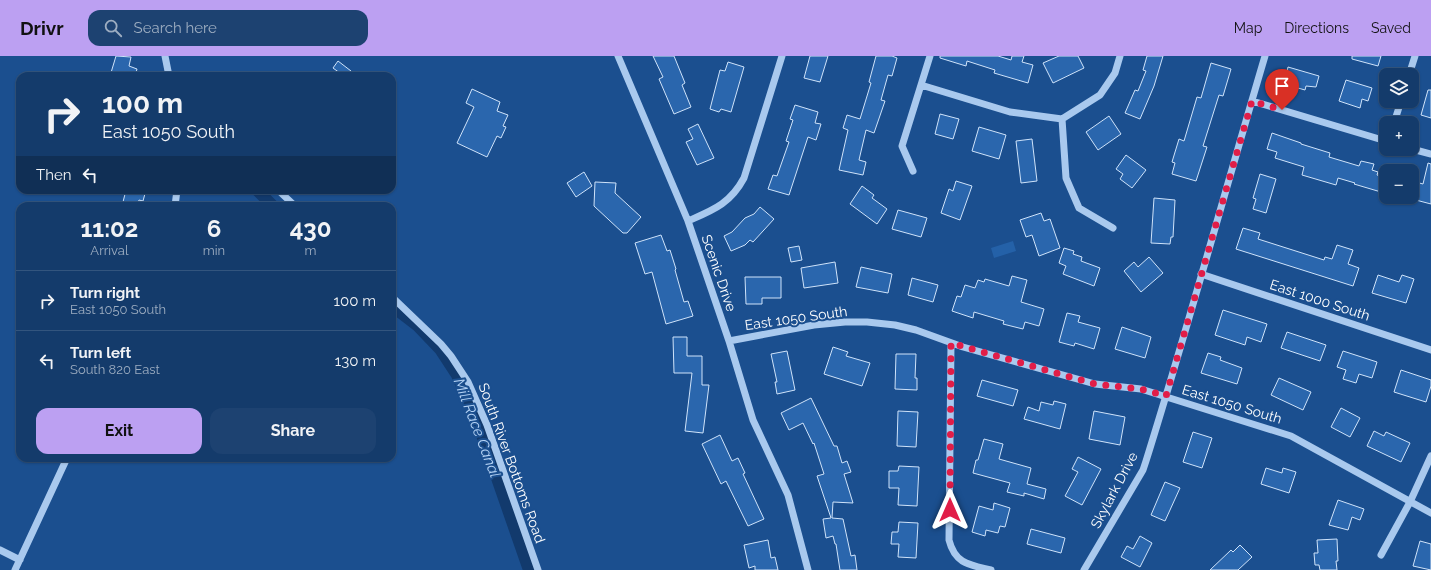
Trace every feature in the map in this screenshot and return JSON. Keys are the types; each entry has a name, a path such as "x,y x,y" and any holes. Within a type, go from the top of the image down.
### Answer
{"street":[{"path":"165,56 169,72"},
{"name":"Scenic Drive","path":"618,56 688,221 729,341 753,420 788,495 808,570"},
{"path":"688,221 720,206 734,194 742,182 748,170 782,56"},
{"path":"913,171 902,146 930,56"},
{"path":"921,85 1010,112 1062,118 1100,95 1116,73 1120,56"},
{"name":"Skylark Drive","path":"1084,570 1143,470 1265,56"},
{"path":"1411,68 1415,56"},
{"path":"1252,101 1379,139"},
{"path":"1062,118 1066,178 1079,208 1113,228"},
{"path":"1419,151 1431,154"},
{"path":"282,194 291,202"},
{"name":"East 1000 South","path":"1201,274 1431,350"},
{"name":"South River Bottoms Road","path":"396,301 441,344 451,356 468,382 487,425 538,570"},
{"name":"East 1050 South","path":"729,341 814,325 845,322 867,322 895,325 916,330 951,343 1095,384 1141,389 1166,396 1291,436 1431,513"},
{"path":"951,343 949,540 957,557 967,564 991,570"},
{"path":"1381,556 1410,502 1431,456"},
{"path":"15,570 65,462"},
{"path":"0,550 20,560"}],"shaded area":[{"path":"1013,241 1016,251 994,258 991,248"}],"building":[{"path":"116,56 131,57 129,66 137,69 136,72 111,72"},
{"path":"653,56 674,56 685,83 682,85 691,107 674,114 659,79 663,77"},
{"path":"810,56 828,56 820,82 804,78"},
{"path":"876,56 892,56 897,58 892,76 888,75 881,100 885,101 874,133 866,130 859,160 866,162 863,175 839,170 848,130 843,128 847,115 860,119 871,83 869,82"},
{"path":"940,56 998,56 1011,60 1012,56 1024,56 1022,62 1033,65 1028,83 994,73 995,70 967,61 966,66 940,58"},
{"path":"1059,56 1078,56 1084,68 1053,83 1043,63"},
{"path":"1147,56 1163,56 1154,86 1140,119 1125,113 1135,90 1138,91 1146,71 1143,70"},
{"path":"1352,56 1381,56 1378,66 1352,59"},
{"path":"338,61 351,71 338,72 333,68"},
{"path":"728,62 744,67 731,112 721,109 719,112 710,109 720,70 725,71"},
{"path":"1211,63 1231,69 1223,96 1219,95 1203,146 1207,147 1196,181 1172,174 1175,163 1172,162 1179,139 1184,141 1197,97 1201,98"},
{"path":"1288,67 1319,76 1316,87 1306,86 1305,90 1284,84"},
{"path":"1346,80 1372,88 1368,101 1362,99 1360,108 1339,101"},
{"path":"472,89 500,102 497,111 508,115 503,126 506,127 501,138 497,136 487,157 457,143 474,107 466,103"},
{"path":"1428,90 1431,90 1431,118 1421,115"},
{"path":"795,105 818,112 815,123 821,124 816,140 808,137 789,195 768,189 773,175 777,176 789,142 786,141 793,120 790,119"},
{"path":"940,114 959,119 953,139 935,134"},
{"path":"1109,116 1121,134 1098,150 1086,132"},
{"path":"698,124 714,158 697,165 686,142 693,139 688,129"},
{"path":"979,127 1006,135 999,159 972,151"},
{"path":"1272,133 1330,153 1329,157 1359,166 1361,161 1374,164 1372,170 1378,172 1379,191 1338,178 1336,185 1302,175 1304,167 1275,158 1277,152 1267,149"},
{"path":"1032,139 1037,181 1021,183 1016,141"},
{"path":"1126,155 1146,170 1132,188 1120,179 1123,174 1116,169"},
{"path":"1428,163 1431,164 1431,204 1419,201 1419,183 1423,184"},
{"path":"584,172 592,186 576,197 567,183"},
{"path":"1260,174 1276,179 1266,213 1253,209 1256,199 1253,198"},
{"path":"956,181 972,186 960,220 941,213 949,189 953,191"},
{"path":"595,182 616,183 615,193 641,217 627,233 623,233 594,206"},
{"path":"862,186 874,195 872,198 887,209 877,224 850,204"},
{"path":"125,194 145,194 143,201 123,202"},
{"path":"1154,198 1175,200 1173,237 1171,237 1170,244 1151,243"},
{"path":"760,207 774,219 753,242 750,240 745,245 731,251 724,236 732,232 745,218 754,214"},
{"path":"898,210 927,218 921,237 892,229"},
{"path":"1041,213 1044,221 1050,219 1060,248 1039,256 1032,235 1026,237 1020,220"},
{"path":"1243,228 1260,233 1258,239 1324,260 1325,257 1332,259 1337,245 1353,250 1348,264 1359,268 1353,286 1236,249"},
{"path":"661,235 667,251 670,250 684,302 688,301 693,316 666,324 652,272 645,274 635,243"},
{"path":"799,246 802,260 791,262 788,248"},
{"path":"1064,248 1074,251 1073,254 1082,257 1081,261 1100,268 1094,286 1063,274 1066,266 1059,263"},
{"path":"1149,257 1163,273 1141,292 1124,271 1134,262 1138,267"},
{"path":"835,262 838,283 804,288 801,268"},
{"path":"861,267 892,274 888,293 856,287"},
{"path":"1378,275 1399,282 1402,275 1414,279 1406,303 1372,293"},
{"path":"1012,276 1027,280 1021,302 1044,309 1039,326 1025,322 1023,329 1003,324 1004,321 974,312 973,318 952,311 957,296 961,297 965,285 975,288 978,280 984,282 985,279 1009,286"},
{"path":"745,277 781,277 781,298 762,298 762,304 746,304"},
{"path":"912,278 938,285 933,302 908,295"},
{"path":"1223,310 1267,324 1261,342 1247,337 1245,345 1215,335"},
{"path":"1067,313 1080,316 1078,322 1100,328 1094,349 1075,343 1074,346 1059,342"},
{"path":"1122,327 1151,337 1145,358 1115,349"},
{"path":"1287,332 1326,345 1320,361 1281,348"},
{"path":"673,337 687,337 687,356 702,356 702,385 709,385 703,433 685,431 692,373 674,373"},
{"path":"833,347 848,352 846,356 870,363 862,386 824,374"},
{"path":"787,351 795,390 777,394 775,382 777,382 771,354"},
{"path":"1343,351 1377,362 1372,378 1359,374 1356,383 1343,379 1346,370 1337,367"},
{"path":"1208,353 1221,357 1220,360 1242,368 1237,384 1201,373"},
{"path":"896,354 916,354 915,378 917,378 917,390 895,389"},
{"path":"1401,370 1431,380 1431,386 1426,402 1394,392"},
{"path":"1279,378 1311,392 1303,410 1271,395"},
{"path":"982,380 1018,390 1013,406 977,396"},
{"path":"811,398 834,446 837,446 842,463 847,461 851,472 844,474 853,503 833,502 832,518 843,519 851,556 855,555 857,570 840,570 836,544 833,536 826,538 823,519 831,518 817,476 824,474 814,443 813,444 803,423 789,430 781,413"},
{"path":"1054,401 1066,404 1060,429 1024,419 1028,407 1039,411 1041,402 1053,405"},
{"path":"1341,408 1360,418 1350,437 1331,427"},
{"path":"898,411 918,412 916,447 897,446"},
{"path":"1094,411 1125,417 1120,445 1089,439"},
{"path":"1374,431 1384,436 1386,432 1410,443 1401,462 1367,446"},
{"path":"1193,432 1212,438 1202,468 1183,462"},
{"path":"720,435 732,461 738,458 745,473 743,474 764,519 748,526 726,481 721,484 702,444"},
{"path":"984,439 1003,444 999,459 1031,468 1027,484 1046,489 1044,499 1024,493 1024,496 1007,492 1010,483 973,473"},
{"path":"1078,457 1101,469 1082,505 1065,496 1078,472 1072,469"},
{"path":"899,466 919,467 917,506 898,505 899,488 889,488 889,471 898,471"},
{"path":"1266,468 1282,473 1283,468 1296,472 1289,493 1261,484"},
{"path":"1165,482 1180,488 1165,521 1151,515"},
{"path":"1338,500 1364,509 1360,520 1352,517 1348,530 1329,525"},
{"path":"994,503 1010,508 1005,527 1000,526 998,533 986,530 985,536 972,532 979,506 993,510"},
{"path":"899,522 918,523 916,558 898,557 899,544 891,544 892,532 898,532"},
{"path":"1031,529 1065,538 1061,553 1027,544"},
{"path":"1140,536 1152,543 1140,567 1121,557 1127,546 1133,549"},
{"path":"1337,539 1337,570 1320,570 1319,565 1315,565 1314,553 1318,553 1317,540"},
{"path":"768,540 771,558 775,557 778,570 755,570 755,566 749,568 744,545"},
{"path":"1420,541 1431,544 1431,570 1413,566"},
{"path":"1240,545 1252,557 1238,570 1210,570 1231,550 1233,552"}],"waterway":[{"name":"Mill Race Canal","path":"261,194 269,202"},
{"name":"Mill Race Canal","path":"396,309 418,326 440,349 457,375 474,412 529,570"}],"route":[{"path":"950,510 951,343 963,348 1095,384 1141,389 1166,396 1252,101 1282,110"}]}
